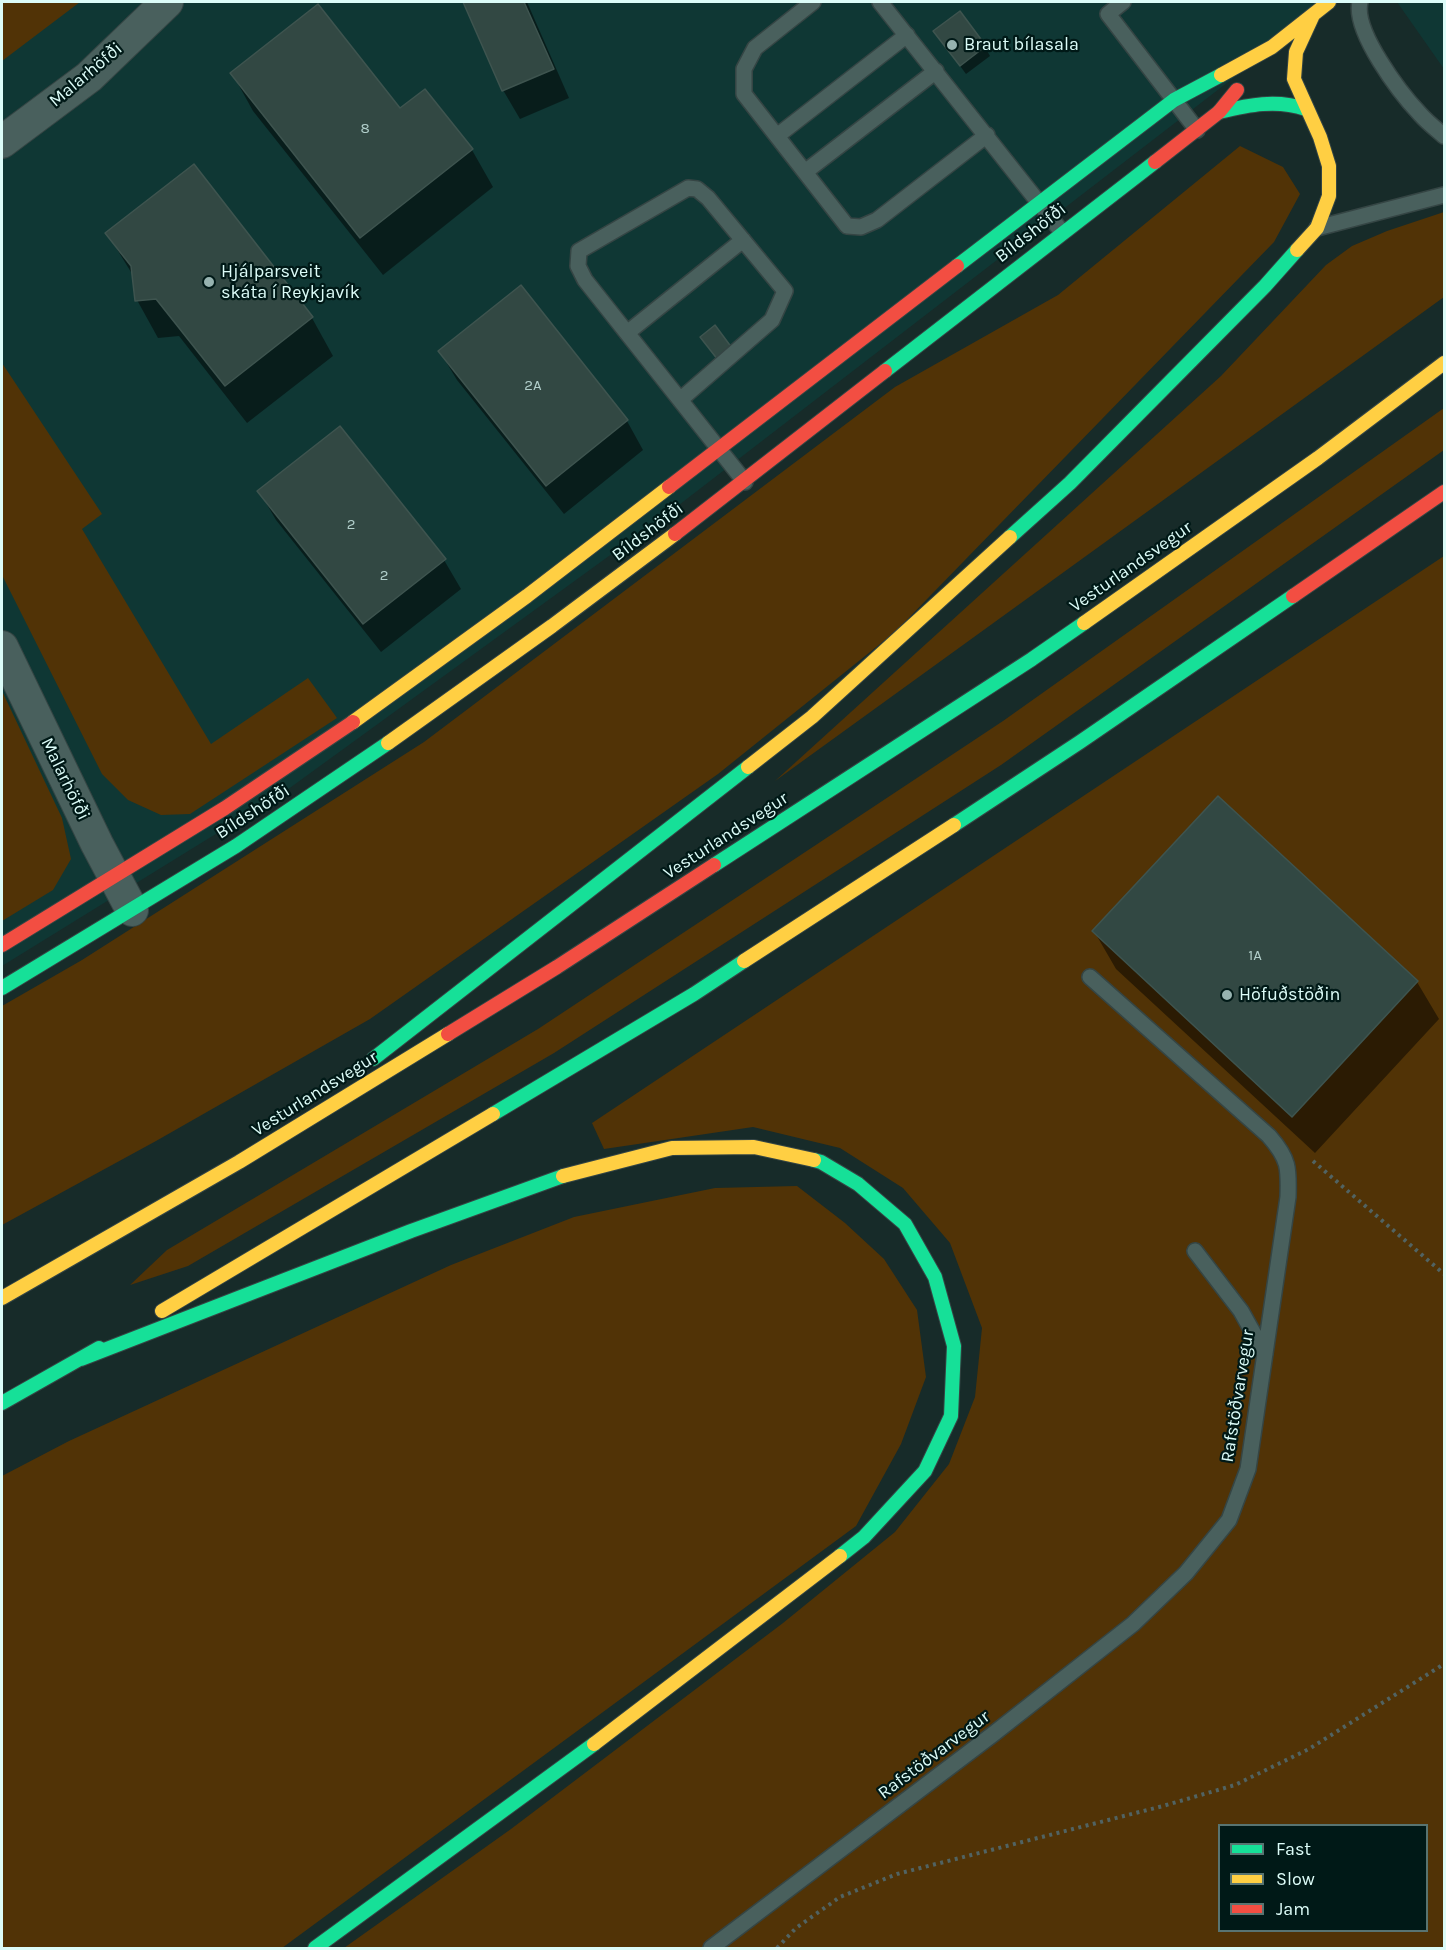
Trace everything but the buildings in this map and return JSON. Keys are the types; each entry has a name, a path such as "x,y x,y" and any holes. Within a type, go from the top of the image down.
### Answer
{"main road":[{"name":"Bíldshöfði","path":"2,945 225,808 355,720 527,596 720,450 1174,100 1272,47 1329,2"},
{"path":"361,1068 812,717 1070,483 1266,286 1317,228 1329,196 1329,166 1320,137 1294,79 1296,52 1313,15"},
{"name":"Bíldshöfði","path":"2,988 235,846 375,751 550,627 745,482 1062,232 1197,130 1219,112 1272,47"},
{"path":"1219,112 1278,101 1306,109"},
{"name":"Vesturlandsvegur","path":"2,1298 239,1162 557,967 1032,659 1318,458 1444,363"},
{"path":"2,1403 81,1359 694,994 1080,742 1443,493"},
{"path":"239,1162 342,1083"},
{"path":"81,1359 411,1231 565,1175 672,1148 754,1147 821,1162 858,1184 905,1224 935,1277 954,1346 951,1416 925,1471 864,1537 613,1730 315,1948"}],"street":[{"name":"Malarhöfði","path":"2,142 89,77 167,2"},
{"name":"Malarhöfði","path":"2,647 113,876 132,910"}],"lane":[{"path":"813,2 755,48 744,69 744,94 847,226 861,227 877,220 987,135"},
{"path":"880,2 1062,232"},
{"path":"1124,2 1108,14 1197,130"},
{"path":"1360,2 1358,9 1366,33 1390,78 1421,116 1444,136"},
{"path":"777,136 907,35"},
{"path":"805,172 936,71"},
{"path":"680,400 772,320 785,291 708,198 697,189 688,188 579,251 578,266 585,280 680,400 720,450 745,482"},
{"path":"1317,228 1444,195"},
{"path":"627,333 743,240"},
{"path":"1090,977 1269,1136 1282,1151"},
{"name":"Rafstöðvarvegur","path":"711,1948 1124,1632 1186,1573 1229,1520 1248,1469 1288,1197 1289,1170 1282,1151"},
{"path":"1194,1251 1241,1311 1265,1354"}],"path":[{"path":"1282,1151 1307,1155 1444,1274"},
{"path":"777,1948 796,1928 840,1897 897,1874 1163,1806 1235,1785 1309,1749 1444,1664"}],"shaded area":[{"path":"2,2 1332,2 675,508 287,790 2,966"},
{"path":"2,2 80,2 2,61"},
{"path":"1397,2 1444,2 1444,69"},
{"path":"1240,146 1283,167 1300,194 1274,242 895,632 718,774 370,1019 156,1141 2,1225 2,1006 82,960 424,742 895,387 1058,295"},
{"path":"1444,212 1444,297 775,781 1221,376 1326,265 1352,246 1387,231"},
{"path":"2,363 102,514 82,529 211,744 308,678 337,718 190,814 161,815 128,800 102,774 2,575"},
{"path":"1444,408 1444,450 1001,765 554,1053 188,1266 130,1285 167,1250 538,1029 1003,721"},
{"path":"1444,556 1444,1948 344,1948 511,1829 783,1623 895,1532 949,1464 975,1397 982,1328 950,1243 903,1188 840,1148 753,1127 604,1149 592,1123"},
{"path":"2,691 62,818 71,859 53,890 2,921"},
{"path":"797,1186 845,1223 884,1259 917,1310 926,1377 901,1444 856,1526 282,1948 2,1948 2,1476 69,1441 451,1265 574,1217 715,1188"}],"traffic: fast":[{"path":"957,266 1174,100 1221,75"},
{"path":"1219,112 1252,105 1273,104 1306,109"},
{"path":"885,371 1155,162"},
{"path":"1010,537 1070,483 1265,286 1297,250"},
{"path":"954,825 1293,596"},
{"path":"714,865 1084,623"},
{"path":"2,988 236,846 388,743"},
{"path":"373,1059 748,767"},
{"path":"493,1114 694,994 744,961"},
{"path":"814,1160 858,1184 905,1224 935,1277 954,1346 951,1416 925,1471 864,1537 840,1556"},
{"path":"81,1359 411,1231 563,1176"},
{"path":"2,1403 99,1348"},
{"path":"315,1948 594,1744"}],"traffic: slow":[{"path":"1221,75 1272,47 1329,2"},
{"path":"1297,250 1317,228 1329,196 1329,166 1320,137 1294,79 1296,52 1313,15"},
{"path":"1084,623 1318,458 1444,363"},
{"path":"353,722 527,596 669,487"},
{"path":"388,743 552,626 675,534"},
{"path":"748,767 812,717 1010,537"},
{"path":"744,961 954,825"},
{"path":"2,1298 239,1162 448,1034"},
{"path":"162,1311 493,1114"},
{"path":"563,1176 672,1148 754,1147 814,1160"},
{"path":"594,1744 840,1556"}],"traffic: jam":[{"path":"1155,162 1219,112 1237,90"},
{"path":"669,487 957,266"},
{"path":"675,534 885,371"},
{"path":"1293,596 1444,492"},
{"path":"2,945 225,808 353,722"},
{"path":"448,1034 557,967 714,865"}],"place":[{"name":"Braut bílasala","path":"952,45"},
{"name":"Hjálparsveit skáta í Reykjavík","path":"209,282"},
{"name":"Höfuðstöðin","path":"1227,995"}]}
